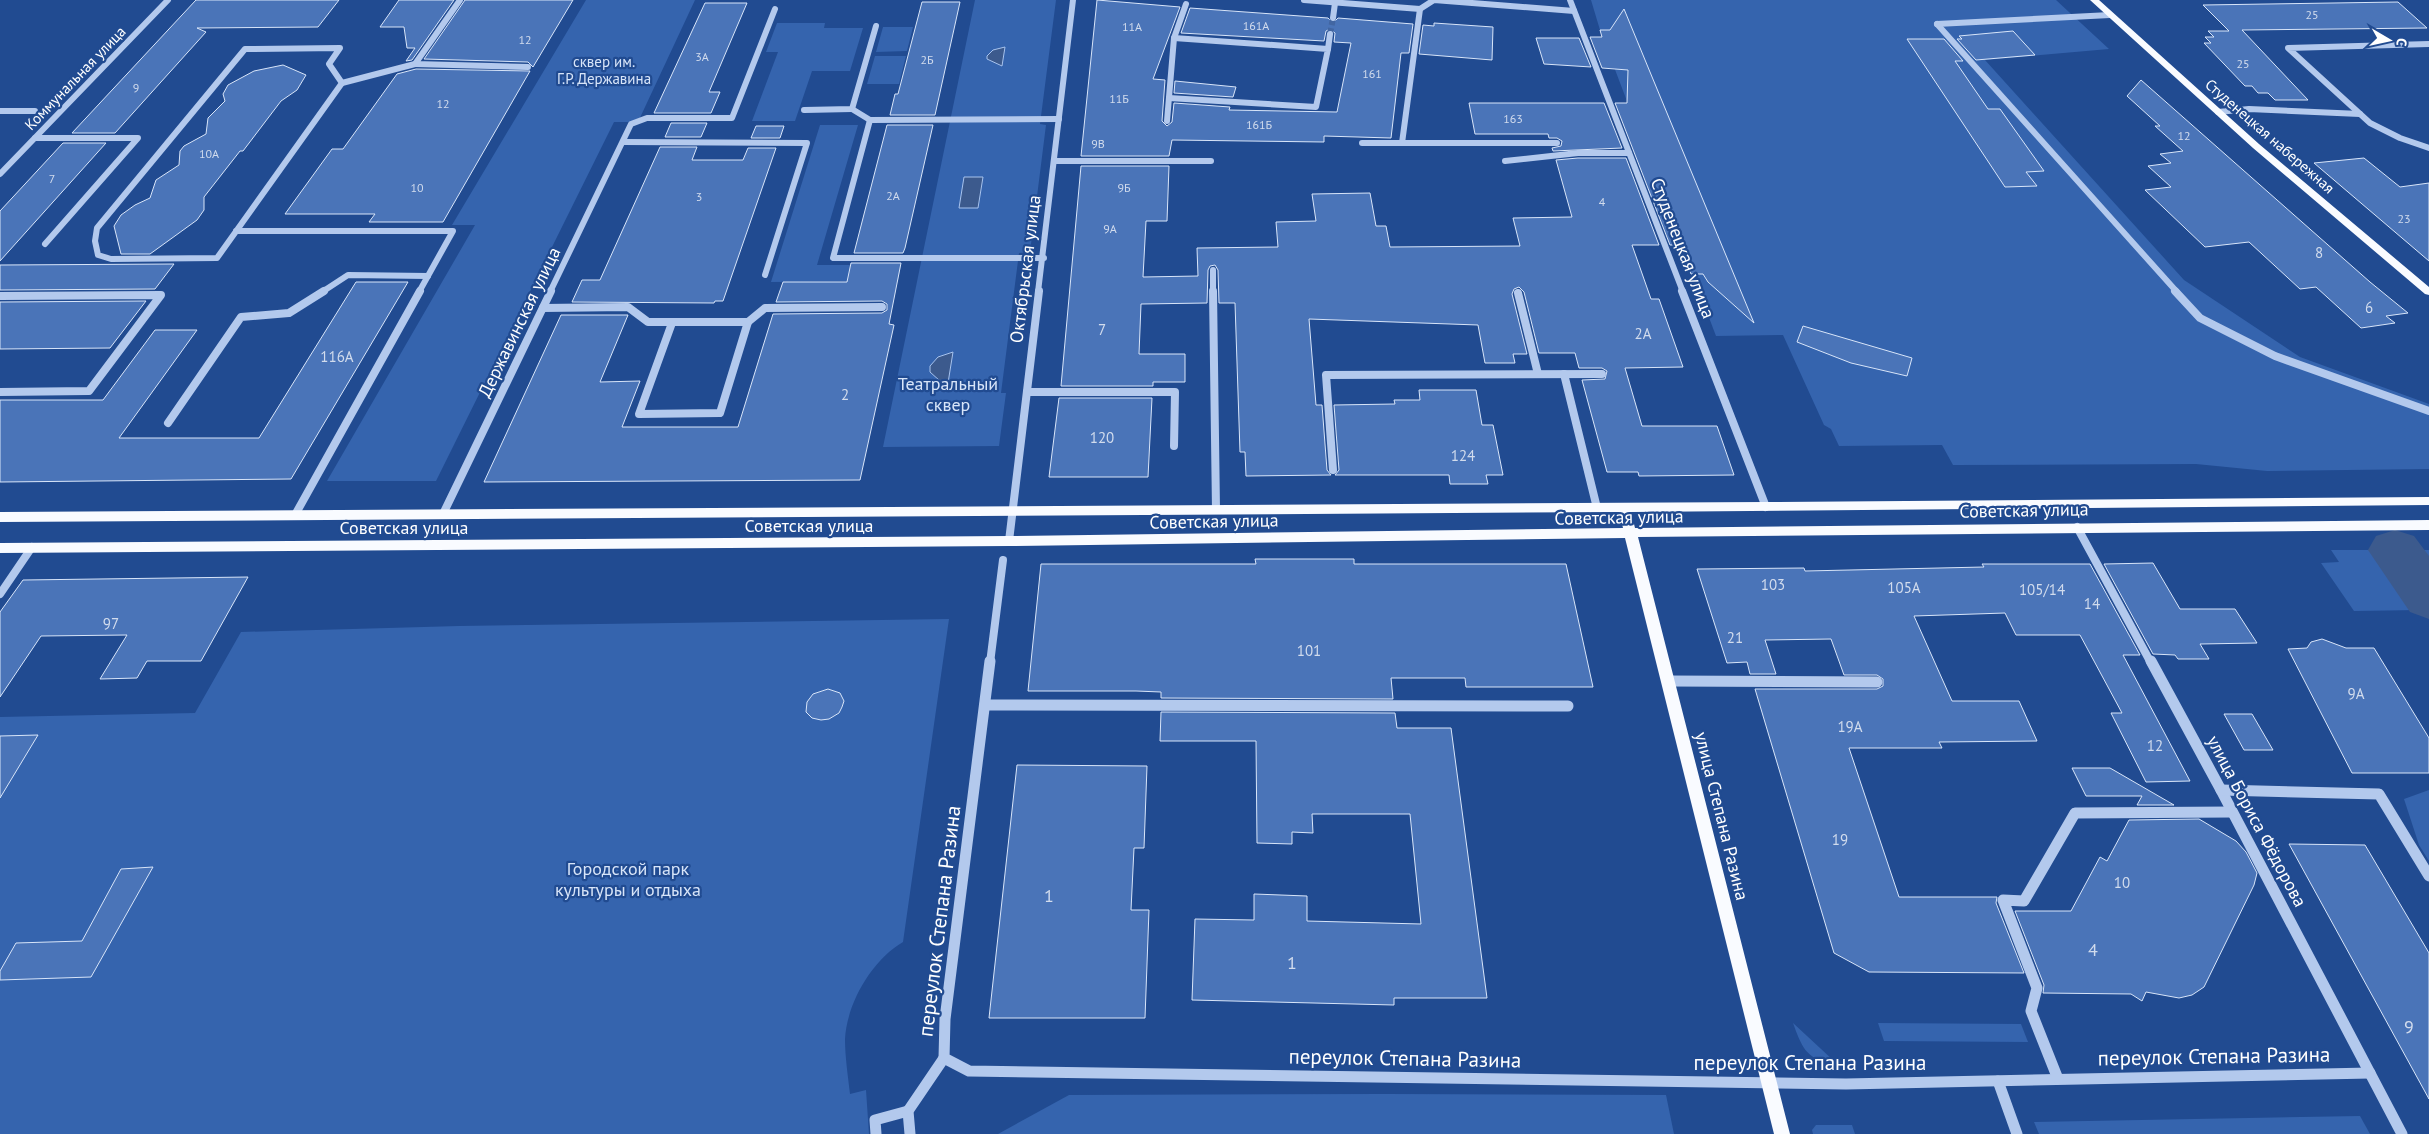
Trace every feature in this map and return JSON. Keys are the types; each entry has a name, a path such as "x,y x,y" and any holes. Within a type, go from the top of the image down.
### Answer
{"main road":[{"name":"Студенецкая набережная","path":"2094,0 2218,112 2429,292"},
{"name":"Советская улица","path":"0,517 1624,508 2429,501"},
{"name":"улица Степана Разина","path":"1624,508 1782,1134"},
{"name":"Советская улица","path":"0,548 1009,541 2077,527 2429,525"}],"street":[{"name":"Коммунальная улица","path":"0,174 168,0"},
{"path":"415,64 460,0"},
{"name":"Октябрьская улица","path":"1009,541 1044,258 1073,0"},
{"path":"1304,0 1420,9 1434,0 1574,11"},
{"name":"Студенецкая улица","path":"1570,0 1766,507"},
{"path":"1333,18 1335,2"},
{"path":"1167,121 1174,38 1186,4"},
{"name":"Державинская улица","path":"443,514 631,124 647,118 732,118 775,9"},
{"path":"1402,143 1420,9"},
{"path":"2110,15 1937,24 2200,318 2275,356 2429,411"},
{"path":"852,109 876,26"},
{"path":"1169,98 1316,108 1330,34"},
{"path":"1174,38 1328,49"},
{"path":"2429,44 2288,48 2370,123 2400,138 2429,148"},
{"path":"342,83 329,64 340,48 245,49 97,228 95,241 98,255 111,259 217,258 342,83 415,64 528,67"},
{"path":"804,110 852,109 870,120 1059,119"},
{"path":"2218,112 2249,109 2360,114"},
{"path":"0,111 35,111"},
{"path":"870,120 833,258 1044,258"},
{"path":"35,138 138,138 45,244"},
{"path":"623,142 807,143 765,275"},
{"path":"1362,143 1557,143"},
{"path":"1505,161 1578,154 1629,153"},
{"path":"1054,161 1211,160"},
{"path":"236,231 453,232 295,515"},
{"path":"1213,270 1216,510"},
{"path":"168,423 241,317 289,313 348,275 428,276"},
{"path":"1518,294 1538,374"},
{"path":"0,296 161,295 88,391 0,392"},
{"path":"543,308 628,307 648,322 748,322"},
{"path":"672,323 639,414 720,413 748,322 765,308 882,307"},
{"path":"1564,374 1597,508"},
{"path":"1333,470 1326,375 1602,374"},
{"path":"1027,392 1175,392 1174,446"},
{"name":"улица Бориса Фёдорова","path":"2077,527 2221,790 2402,1134"},
{"path":"0,594 32,548"},
{"name":"переулок Степана Разина","path":"1003,560 945,1019 944,1058 969,1071 1769,1084 2370,1073"},
{"path":"1668,681 1877,682"},
{"path":"985,705 1568,706"},
{"path":"2221,790 2379,794 2429,876"},
{"path":"2058,1079 2032,1011 2037,988 2003,900 2024,901 2075,813 2232,812"},
{"path":"910,1134 908,1111 944,1058"},
{"path":"1998,1081 2017,1134"},
{"path":"876,1134 875,1120 908,1111"}],"green space":[{"name":"сквер им. Г.Р. Державина","path":"586,0 695,0 638,122 614,122 436,481 327,481 475,225 452,225"},
{"name":"Театральный сквер","path":"975,0 1056,0 1040,124 1046,125 1030,252 1019,253 1001,393 1006,393 999,446 883,447"},
{"path":"1591,0 2056,0 2109,49 1985,60 2184,280 2300,357 2429,404 2429,469 2267,471 2196,464 1953,465 1942,445 1839,446 1831,429 1824,425 1783,335 1716,336 1600,30"},
{"path":"777,23 825,23 824,28 863,28 850,71 812,71 795,121 752,121 778,52 766,52"},
{"path":"883,27 913,27 907,51 876,52"},
{"path":"875,56 906,56 899,84 867,84"},
{"path":"820,125 858,125 817,265 901,265 898,281 771,282"},
{"path":"2331,550 2392,550 2420,591 2419,610 2354,611 2321,563 2339,562"},
{"path":"2400,550 2429,550 2429,591 2428,591"},
{"name":"Городской парк культуры и отдыха","path":"949,619 903,942 881,960 863,984 856,997 847,1025 845,1046 850,1094 866,1090 869,1134 0,1134 0,717 195,713 241,632 459,626"},
{"path":"2429,790 2429,861 2419,845 2404,799"},
{"path":"1793,1023 1834,1061 1825,1061 1811,1056 1802,1045"},
{"path":"1878,1023 2021,1024 2028,1042 1884,1041"},
{"path":"1069,1095 1666,1095 1674,1134 998,1134"},
{"path":"2360,1116 2370,1134 2039,1134 2034,1122"},
{"path":"1816,1125 1852,1125 1855,1134 1813,1134 1812,1130"}],"shaded area":[{"path":"1005,47 1002,66 987,59 987,56 993,50"},
{"path":"964,177 983,177 978,208 959,208"},
{"path":"953,352 948,383 940,381 930,372 930,366 938,357"}],"building":[{"path":"196,0 339,0 318,27 197,28 206,32 115,133 72,133"},
{"path":"399,0 454,0 412,60 406,61 415,48 407,48 404,27 380,27"},
{"path":"465,0 573,0 533,67 528,62 424,59"},
{"path":"1097,0 1180,7 1153,79 1165,80 1162,121 1167,126 1172,122 1174,103 1230,107 1229,110 1337,112 1351,43 1334,42 1335,33 1330,29 1326,31 1324,41 1181,33 1190,8 1328,18 1333,23 1338,18 1413,24 1409,53 1401,53 1391,138 1324,136 1324,142 1172,140 1169,156 1081,156"},
{"path":"922,2 960,2 935,115 890,115 895,94 898,94"},
{"path":"2398,2 2427,28 2242,30 2308,100 2275,100 2268,93 2258,93 2252,86 2245,86 2204,43 2211,43 2205,37 2214,37 2208,31 2229,31 2203,5"},
{"path":"705,3 747,3 709,92 720,92 711,113 654,113"},
{"path":"1624,9 1754,323 1708,282 1703,274 1691,274 1680,245 1670,245 1615,103 1627,103 1628,70 1602,68 1590,37 1602,37 1600,30 1610,30"},
{"path":"1434,23 1493,27 1492,60 1419,54 1423,25 1434,26"},
{"path":"2013,31 2035,55 1976,60 1957,39 1962,39 1959,36"},
{"path":"1536,38 1579,38 1591,67 1544,64"},
{"path":"1907,39 1944,39 1963,61 1955,61 1988,109 2000,109 2044,171 2026,172 2037,186 2005,187"},
{"path":"283,65 306,75 297,90 281,101 243,151 240,151 204,197 204,210 197,220 150,254 121,254 114,226 121,215 135,205 150,198 156,180 179,165 180,151 184,146 206,134 208,118 225,101 223,94 228,85 254,71"},
{"path":"416,69 530,71 443,222 369,222 375,214 285,214 332,149 343,149 397,74"},
{"path":"2141,80 2370,282 2408,313 2386,316 2395,323 2361,328 2316,287 2300,289 2249,242 2205,247 2145,190 2171,187 2148,166 2171,163 2160,154 2183,151 2155,126 2160,126 2127,96"},
{"path":"1175,81 1236,87 1233,97 1174,93"},
{"path":"1469,103 1604,103 1622,148 1553,151 1552,148 1561,146 1562,141 1557,138 1549,138 1548,134 1475,134"},
{"path":"671,123 707,123 701,137 665,137"},
{"path":"887,125 933,125 905,248 903,253 854,253"},
{"path":"756,126 784,126 780,138 751,138"},
{"path":"63,143 106,143 0,261 0,211"},
{"path":"660,147 697,147 692,160 743,160 748,148 776,148 723,301 715,301 714,303 572,302 582,280 600,280"},
{"path":"1626,158 1659,245 1632,245 1651,299 1659,299 1683,367 1625,368 1642,426 1717,426 1734,475 1639,476 1638,472 1607,472 1582,380 1605,379 1607,371 1602,368 1579,368 1575,353 1539,353 1524,292 1519,287 1514,289 1512,294 1527,354 1513,354 1515,363 1485,363 1478,325 1309,319 1316,405 1322,405 1327,470 1331,475 1246,476 1245,452 1240,452 1235,303 1219,303 1218,270 1215,265 1210,266 1208,270 1207,303 1141,304 1139,354 1185,354 1185,382 1153,382 1153,386 1061,386 1081,166 1169,166 1167,221 1146,221 1143,277 1198,276 1197,248 1278,247 1276,222 1316,221 1312,194 1370,193 1376,226 1386,226 1390,247 1520,246 1513,218 1572,217 1556,160"},
{"path":"2364,158 2400,187 2429,183 2429,261 2314,163"},
{"path":"851,263 901,263 889,324 894,325 860,480 484,482 561,315 628,315 600,382 640,381 622,427 738,427 773,314 882,313 887,310 887,304 882,301 776,302 783,282 847,282"},
{"path":"174,264 155,289 0,290 0,265"},
{"path":"356,282 408,282 291,479 0,482 0,400 103,400 155,330 197,330 119,438 259,438"},
{"path":"146,301 110,348 0,349 0,302"},
{"path":"1803,326 1912,358 1907,376 1851,363 1797,342"},
{"path":"1419,390 1476,390 1482,425 1493,425 1503,475 1486,475 1488,484 1450,484 1449,475 1335,475 1339,470 1334,405 1395,404 1394,400 1420,400"},
{"path":"1059,398 1152,398 1148,477 1049,477"},
{"path":"1255,559 1354,559 1354,564 1566,564 1593,687 1466,687 1465,678 1391,678 1393,699 1161,698 1161,692 1028,691 1041,564 1256,564"},
{"path":"2153,563 2180,609 2235,609 2257,643 2200,644 2209,659 2178,659 2175,655 2153,654 2104,564"},
{"path":"1982,564 2090,564 2140,655 2123,655 2190,781 2146,782 2111,713 2122,713 2080,635 2016,635 2005,613 1914,616 1952,701 2019,701 2037,741 1939,742 1942,748 1849,748 1899,897 1997,897 1996,903 2024,973 1869,972 1834,953 1755,689 1877,689 1883,686 1883,679 1877,675 1844,675 1831,639 1765,640 1776,674 1750,674 1747,662 1727,663 1697,569 1804,568 1805,571 1984,567"},
{"path":"248,577 201,661 147,661 137,678 100,679 127,635 41,636 0,697 0,612 23,580"},
{"path":"2322,639 2346,648 2374,648 2429,738 2429,773 2352,773 2288,649 2307,648 2311,642"},
{"path":"828,689 840,693 844,701 839,713 829,719 812,718 806,712 807,702 813,694"},
{"path":"1161,712 1395,713 1397,728 1451,728 1487,998 1394,998 1394,1005 1192,1000 1195,919 1254,920 1254,894 1307,896 1307,921 1421,924 1410,814 1312,814 1313,833 1292,832 1292,844 1257,843 1256,741 1160,741"},
{"path":"2224,714 2252,714 2273,750 2244,750"},
{"path":"38,735 0,798 0,736"},
{"path":"1017,765 1147,766 1144,848 1134,848 1131,910 1149,910 1145,1018 989,1018"},
{"path":"2072,768 2110,768 2174,805 2137,805 2142,796 2086,796"},
{"path":"2199,819 2236,841 2246,852 2257,873 2254,885 2204,987 2192,995 2179,998 2146,992 2142,1001 2131,994 2043,993 2044,985 2015,911 2071,911 2100,857 2107,861 2129,820"},
{"path":"2289,844 2365,845 2429,953 2429,1099"},
{"path":"153,867 91,977 0,980 0,971 16,943 82,941 121,869"}],"waterway":[{"path":"2395,550 2429,597"}],"tunnel":[{"path":"1330,34 1333,18"}]}
